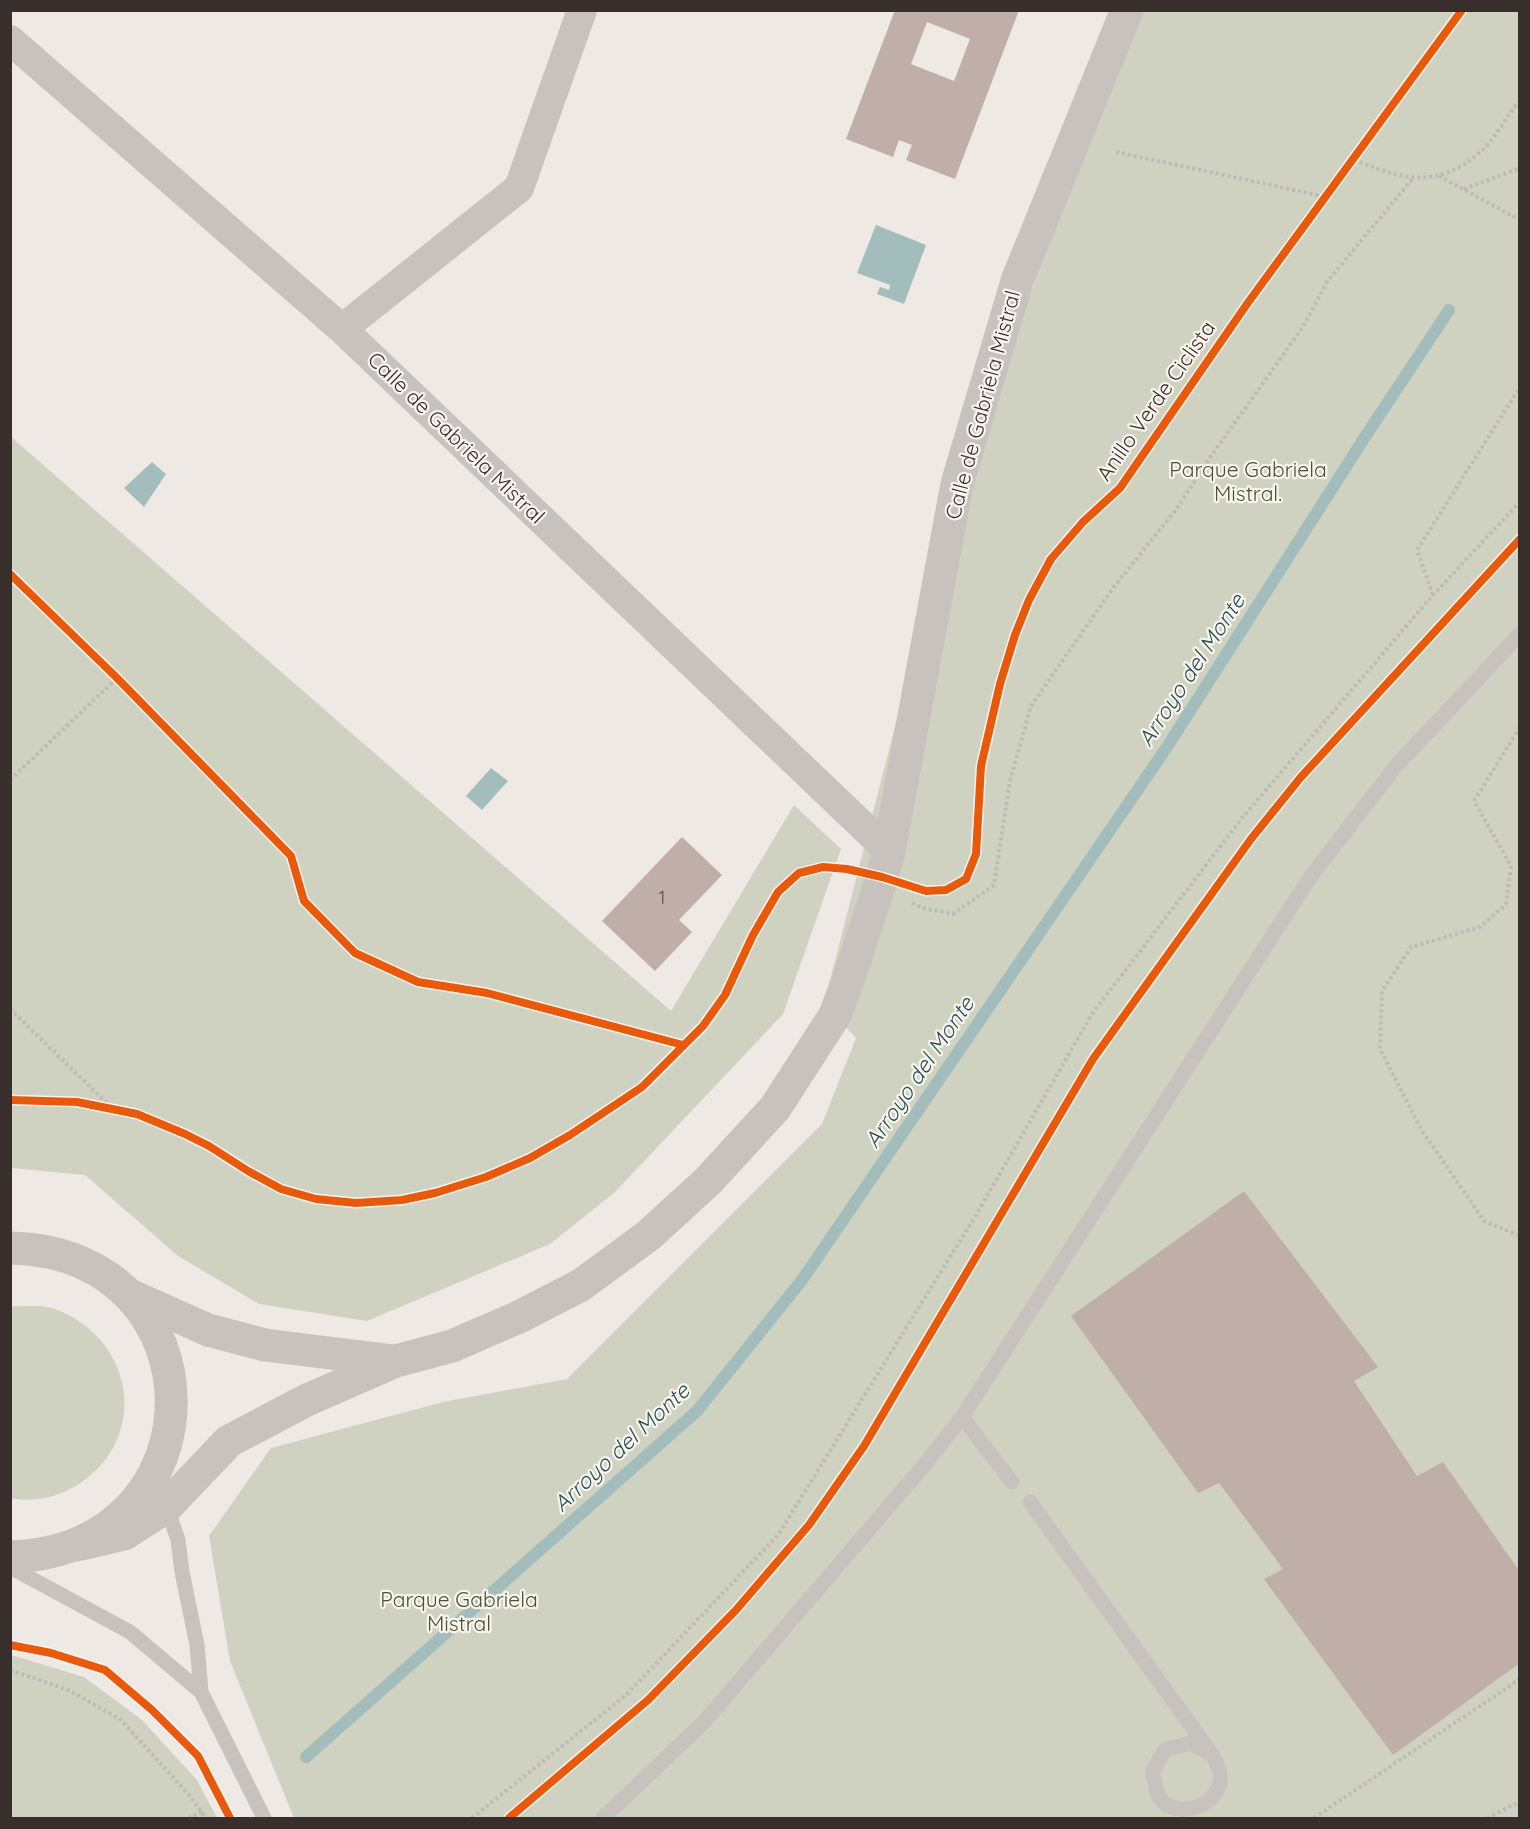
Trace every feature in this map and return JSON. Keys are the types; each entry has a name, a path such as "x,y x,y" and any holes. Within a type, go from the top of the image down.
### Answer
{"street":[{"path":"342,330 519,188 582,10"},
{"name":"Calle de Gabriela Mistral","path":"161,1491 229,1441 307,1400 396,1361 452,1346 519,1317 581,1285 649,1235 708,1181 775,1108 835,1015 878,890 889,851 957,484 1017,281 1127,10"},
{"name":"Calle de Gabriela Mistral","path":"10,40 342,330 889,851"},
{"path":"10,1248 42,1250 75,1259 113,1280 129,1295 155,1331 164,1351 172,1394 161,1491 144,1493 114,1523 96,1536 77,1545 35,1556 10,1557"},
{"name":"Calle de Gabriela Mistral","path":"129,1295 208,1330 265,1345 396,1361"}],"lane":[{"path":"603,1818 704,1722 926,1463 962,1417 1309,879 1395,767 1520,634"},
{"path":"962,1417 1012,1482"},
{"path":"161,1491 178,1540 197,1645 201,1692 264,1818"},
{"path":"1030,1502 1213,1756 1220,1771 1218,1788 1208,1802 1194,1809 1178,1809 1163,1802 1157,1795 1153,1770 1166,1749 1191,1743 1213,1756"},
{"path":"10,1567 130,1632 201,1692"}],"path":[{"path":"1353,160 1413,178 1438,176 1468,162 1481,151 1492,140 1520,100"},
{"path":"1347,169 1360,150"},
{"path":"1116,152 1327,197"},
{"path":"1463,189 1520,168"},
{"path":"1438,176 1519,218"},
{"path":"878,890 923,908 952,914 994,885 1010,782 1031,706 1113,588 1175,511 1303,327 1327,282 1413,178"},
{"path":"1321,206 1334,188"},
{"path":"1433,595 1417,550 1520,387"},
{"path":"472,1818 626,1695 778,1535 976,1215 1092,1014 1242,818 1433,595 1520,502"},
{"path":"109,670 125,686"},
{"path":"10,780 117,678"},
{"path":"1520,727 1474,801 1511,866 1506,903 1480,927 1411,947 1382,991 1380,1049 1421,1129 1484,1221 1520,1236"},
{"path":"10,1009 116,1109"},
{"path":"100,1106 116,1109"},
{"path":"10,1670 66,1689 120,1719 206,1818"},
{"path":"1314,1818 1520,1679"},
{"path":"1487,1818 1520,1802"},
{"path":"188,1818 203,1812"}],"green space":[{"path":"1139,11 1519,11 1519,1818 294,1818 230,1661 209,1536 271,1448 443,1402 567,1379 822,1124 856,1038 824,1004 957,484"},
{"path":"11,437 671,1011 794,805 841,849 783,1014 615,1192 550,1244 367,1321 259,1304 178,1256 85,1175 11,1168"},
{"path":"10,1307 53,1308 83,1324 106,1347 118,1369 124,1391 124,1415 118,1437 107,1458 90,1476 68,1490 40,1499 10,1498"},
{"path":"11,1655 84,1677 142,1720 197,1780 217,1818 11,1818"}],"water":[{"path":"876,225 926,245 904,304 877,294 880,287 889,290 890,285 857,273"},
{"path":"152,462 166,474 144,507 124,488"},
{"path":"491,768 508,781 482,810 466,796"}],"building":[{"path":"895,10 1019,10 955,179 906,160 912,145 899,140 893,157 846,139","holes":["927,22 970,39 954,81 911,64"]},
{"path":"682,837 722,875 679,920 692,932 655,971 602,921"},
{"path":"1244,1191 1378,1367 1354,1381 1417,1476 1443,1462 1520,1572 1520,1663 1393,1755 1264,1579 1283,1569 1219,1483 1198,1493 1071,1316"}],"waterway":[{"name":"Arroyo del Monte","path":"306,1757 697,1411 802,1280 1167,747 1449,310"}],"cycle path":[{"name":"Anillo Verde Ciclista","path":"10,1100 77,1102 137,1114 209,1146 281,1189 316,1199 356,1203 402,1200 435,1193 486,1177 530,1158 570,1135 642,1087 703,1026 725,995 753,935 778,892 799,873 823,867 847,869 926,891 946,890 966,879 976,854 981,766 1000,684 1015,635 1029,600 1051,559 1083,522 1120,488 1247,304 1462,10"},
{"path":"509,1818 648,1700 736,1610 809,1525 864,1446 1093,1059 1251,839 1301,777 1520,539"},
{"path":"10,574 117,678 291,856 304,901 355,953 418,982 487,993 683,1045"},
{"path":"10,1645 51,1653 105,1670 152,1710 198,1756 230,1818"}],"park label":[{"name":"Parque Gabriela Mistral.","path":"1248,482"},
{"name":"Parque Gabriela Mistral","path":"459,1612"}]}
